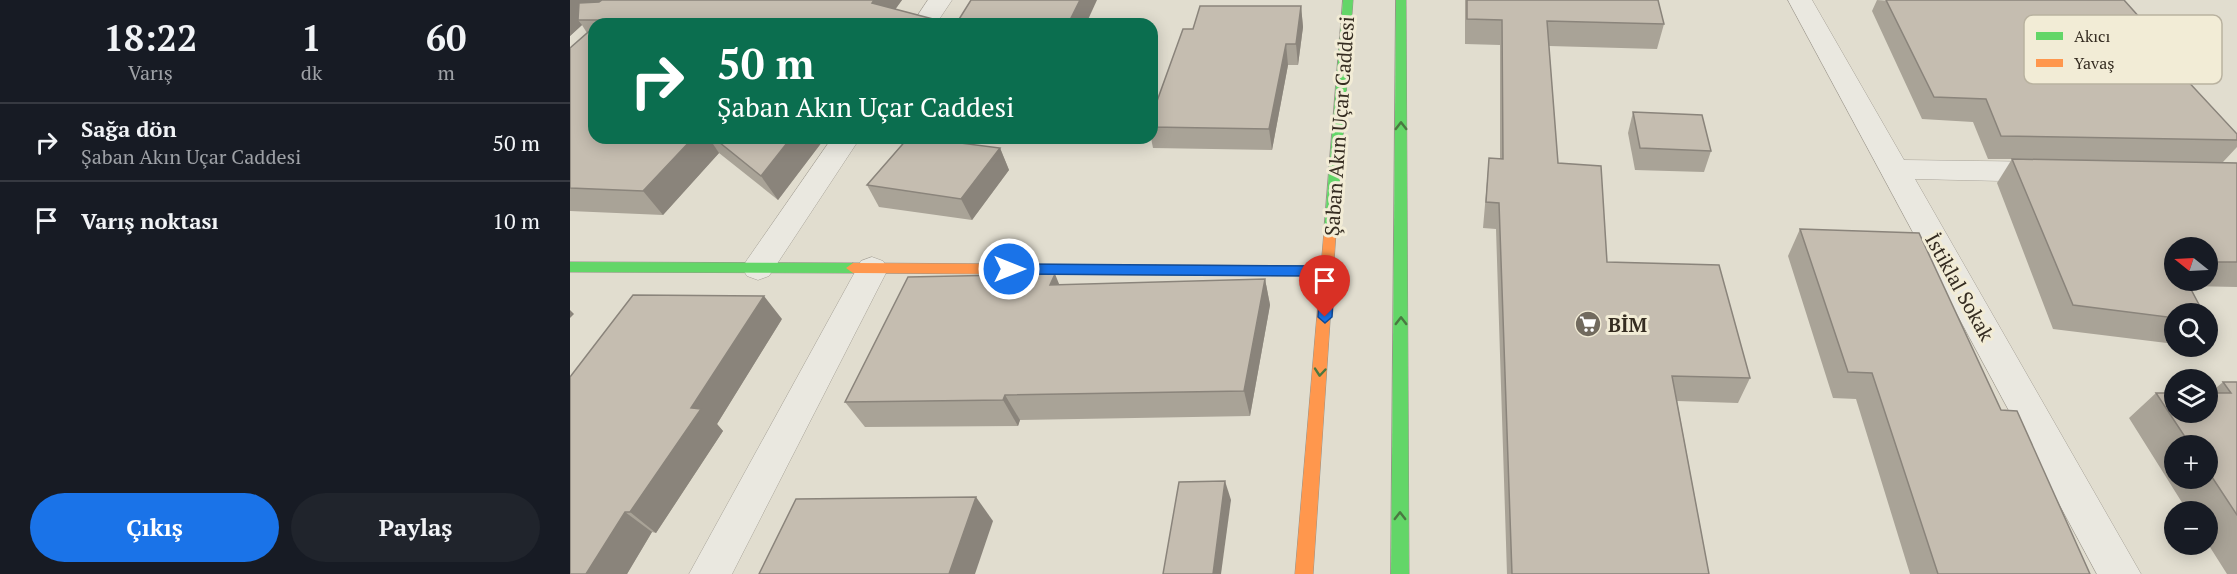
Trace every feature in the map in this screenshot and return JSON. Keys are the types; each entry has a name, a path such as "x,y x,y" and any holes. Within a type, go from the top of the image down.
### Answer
{"main road":[{"name":"Şaban Akın Uçar Caddesi","path":"1304,574 1348,0"},
{"path":"1400,574 1401,0"},
{"path":"570,267 1329,271"}],"street":[{"path":"928,18 940,0"},
{"name":"İstiklal Sokak","path":"1800,0 2120,574"},
{"path":"758,268 842,144"},
{"path":"1894,169 2072,172"},
{"path":"710,574 872,269"}],"building":[{"path":"602,0 874,0 872,3 929,18 588,18 588,20 578,20 579,3"},
{"path":"971,0 1080,0 1071,18 960,18"},
{"path":"1467,0 1658,0 1664,24 1547,21 1558,163 1601,166 1607,262 1719,265 1750,378 1672,376 1709,574 1512,574 1499,203 1486,202 1489,158 1503,159 1502,20 1467,19"},
{"path":"1886,0 2124,0 2137,15 2024,15 2024,84 2190,84 2237,134 2237,140 2001,136 1986,99 1934,97"},
{"path":"1200,6 1301,6 1296,44 1286,44 1269,129 1158,127 1158,98 1183,29 1193,29"},
{"path":"588,32 588,144 687,144 643,191 570,188 570,48"},
{"path":"1633,112 1702,115 1711,151 1640,148"},
{"path":"721,144 786,144 761,176"},
{"path":"903,144 968,144 1000,148 961,199 867,185"},
{"path":"2012,159 2237,163 2237,262 2218,262 2218,237 2164,237 2164,291 2192,291 2198,303 2164,303 2164,317 2073,305"},
{"path":"1800,229 1919,233 2001,410 2017,411 2090,574 1938,574 1872,373 1848,372"},
{"path":"1055,274 1050,285 1265,279 1244,391 1005,395 1003,400 845,402 908,277"},
{"path":"633,295 764,296 691,408 701,409 630,512 625,512 586,574 570,574 570,377"},
{"path":"2223,382 2237,382 2237,515 2218,486 2218,435 2184,435 2176,423 2218,423 2218,393 2231,393"},
{"path":"2156,393 2164,393 2164,405"},
{"path":"1225,481 1213,574 1163,574 1179,482"},
{"path":"976,497 949,574 759,574 796,499"}],"traffic: fast":[{"path":"1330,232 1348,0"},
{"path":"1400,574 1401,0"},
{"path":"570,267 853,268"},
{"path":"1156,270 1329,271"}],"traffic: slow":[{"path":"1304,574 1330,232"},
{"path":"853,268 1156,270"}],"place":[{"name":"BİM","path":"1588,324"}],"route":[{"path":"1009,269 1329,271 1325,317"}]}
